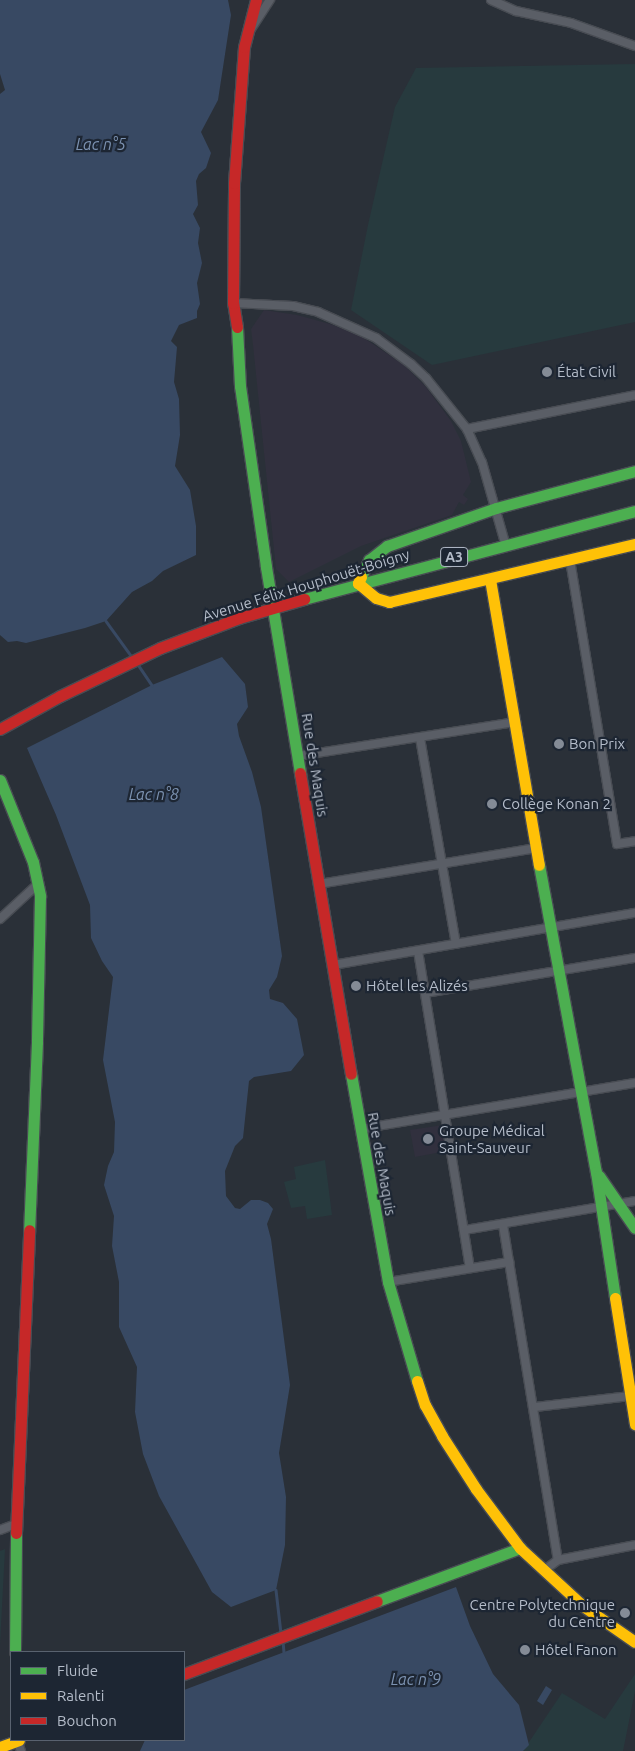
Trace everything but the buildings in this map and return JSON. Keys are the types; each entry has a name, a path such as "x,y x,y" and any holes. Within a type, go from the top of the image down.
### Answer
{"main road":[{"name":"Rue des Maquis","path":"256,0 246,37 237,117 234,183 233,303 240,337 240,386 273,607 360,1129 388,1282 410,1362 425,1405 459,1464 520,1548 583,1606 635,1642"},
{"path":"635,471 496,508 387,546 369,560 358,583 376,598 389,602 635,544"},
{"name":"Avenue Félix Houphouët-Boigny","path":"0,729 60,696 160,648 273,607 505,543 635,510"},
{"path":"490,579 550,927 596,1172 633,1397 635,1424"},
{"path":"0,780 21,826 39,883 37,1042 16,1524 15,1651"},
{"path":"596,1172 635,1228"},
{"path":"185,1674 520,1548"},
{"path":"0,1746 18,1743"}],"street":[{"path":"246,37 270,0"},
{"path":"491,0 516,11 571,23 635,46"},
{"path":"233,303 293,306 318,312 371,335 390,347 426,378 468,428 482,462 505,543"},
{"path":"468,428 635,395"},
{"path":"570,560 617,844 635,841"},
{"path":"298,756 515,722"},
{"path":"420,738 456,944"},
{"path":"319,884 537,848"},
{"path":"0,919 39,883"},
{"path":"333,965 635,914"},
{"path":"418,951 470,1268"},
{"path":"425,993 635,958"},
{"path":"360,1129 635,1083"},
{"path":"465,1230 635,1201"},
{"path":"503,1225 535,1407 558,1560"},
{"path":"388,1282 509,1262"},
{"path":"535,1407 633,1397"},
{"path":"0,1530 16,1524"},
{"path":"543,1571 558,1560 635,1545"}],"shaded area":[{"path":"264,310 297,315 358,334 404,365 426,387 451,421 461,441 471,482 463,495 468,499 464,505 459,502 452,515 361,546 289,582 276,569 251,329"},
{"name":"Groupe Médical Saint-Sauveur","path":"443,1125 447,1151 415,1157 410,1130"}],"green space":[{"path":"635,64 635,322 432,365 351,310 395,107 416,68"},
{"path":"325,1160 332,1215 307,1219 305,1206 291,1208 284,1182 296,1179 294,1167"},
{"path":"5,1549 0,1645 0,1551"},
{"path":"635,1674 635,1691 623,1751 523,1751 562,1693 605,1719"}],"water":[{"name":"Lac n°5","path":"0,0 228,0 231,15 218,100 201,132 211,153 206,168 199,174 196,181 198,205 193,214 200,228 198,243 202,263 197,283 200,304 197,318 179,325 171,341 177,347 174,382 179,399 180,435 175,466 190,490 196,526 196,555 163,571 152,581 132,592 106,621 26,643 8,642 0,635 0,94 5,90 0,74"},
{"name":"Lac n°8","path":"222,657 245,684 248,707 237,724 261,807 282,956 277,977 269,990 270,999 283,1003 297,1019 304,1055 291,1071 254,1077 249,1081 243,1138 235,1146 225,1171 226,1196 235,1208 240,1209 251,1200 260,1200 268,1203 273,1209 267,1224 271,1239 290,1385 279,1453 286,1497 285,1545 276,1590 231,1607 212,1592 159,1496 143,1454 135,1412 137,1367 119,1327 119,1282 112,1246 114,1216 104,1185 108,1166 114,1152 115,1122 103,1060 113,977 102,961 91,938 90,905 56,815 27,748 152,685"},
{"name":"Lac n°9","path":"456,1587 470,1626 493,1674 519,1705 529,1745 523,1751 140,1751 145,1741 185,1741 185,1690"},
{"path":"546,1686 552,1690 543,1705 537,1701"}],"waterway":[{"path":"106,621 132,657"},
{"path":"137,663 152,685"},
{"path":"276,1590 281,1633"},
{"path":"283,1641 284,1652"}],"traffic: fast":[{"path":"237,327 240,386 266,567 300,773"},
{"path":"361,577 369,560 387,546 496,508 635,471"},
{"path":"304,599 635,511"},
{"path":"0,780 33,862 40,896 37,1042 29,1230"},
{"path":"539,865 596,1172 615,1298"},
{"path":"351,1074 388,1282 417,1381"},
{"path":"599,1176 635,1228"},
{"path":"15,1651 16,1533"},
{"path":"377,1601 520,1548"}],"traffic: slow":[{"path":"361,577 358,583 376,598 389,602 635,544"},
{"path":"490,579 539,865"},
{"path":"615,1298 635,1424"},
{"path":"417,1381 425,1405 442,1436 476,1489 520,1548 583,1606 635,1642"},
{"path":"0,1747 16,1741"}],"traffic: jam":[{"path":"237,327 233,303 234,183 244,47 256,0"},
{"path":"0,729 60,696 160,648 239,618 304,599"},
{"path":"300,773 351,1074"},
{"path":"16,1533 29,1230"},
{"path":"185,1674 377,1601"}],"place":[{"name":"État Civil","path":"547,372"},
{"name":"Bon Prix","path":"559,744"},
{"name":"Collège Konan 2","path":"492,804"},
{"name":"Hôtel les Alizés","path":"356,986"},
{"name":"Groupe Médical Saint-Sauveur","path":"428,1139"},
{"name":"Centre Polytechnique du Centre","path":"625,1613"},
{"name":"Hôtel Fanon","path":"525,1650"}]}
